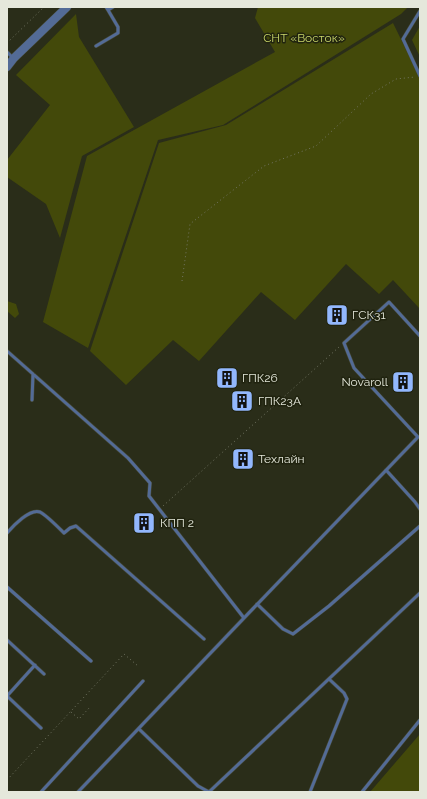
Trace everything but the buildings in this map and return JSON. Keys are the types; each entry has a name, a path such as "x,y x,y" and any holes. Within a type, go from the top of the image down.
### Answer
{"street":[{"path":"7,67 14,58 68,7"}],"lane":[{"path":"96,46 118,33 118,27 107,8 113,7"},
{"path":"420,11 403,39 420,76"},
{"path":"7,52 14,58"},
{"path":"78,792 419,437 354,368 344,342 389,302 420,336"},
{"path":"7,351 128,458 150,482 149,496 244,618"},
{"path":"32,400 33,374"},
{"path":"386,470 420,509"},
{"path":"7,533 24,517 35,511 41,513 64,533 70,528 76,526 204,639"},
{"path":"257,604 283,629 293,634 329,606 420,526"},
{"path":"7,587 91,661"},
{"path":"138,729 198,786 209,792 420,593"},
{"path":"7,640 44,674"},
{"path":"35,665 7,696 41,728"},
{"path":"310,792 347,699 344,693 329,679"},
{"path":"41,792 143,681"},
{"path":"362,792 420,720"}],"path":[{"path":"7,43 44,7"},
{"path":"182,282 190,224 264,166 316,146 371,94 396,79 420,76"},
{"path":"160,509 344,342"},
{"path":"7,780 124,654 138,666"},
{"path":"71,711 79,719 90,707"}],"green space":[{"name":"СНТ «Восток»","path":"258,7 408,7 401,14 223,125 158,140 88,348 43,322 87,156 275,52 255,18"},
{"path":"76,14 79,37 134,127 82,156 60,238 46,204 7,177 7,160 50,105 16,75"},
{"path":"393,23 420,78 420,309 393,280 379,294 346,264 295,320 261,292 199,361 173,340 126,385 90,351 159,143 226,125"},
{"path":"420,26 420,57 412,40"},
{"path":"7,301 16,304 19,314 15,318 7,311"},
{"path":"420,734 420,792 370,792"}],"place":[{"name":"ГСК31","path":"337,315"},
{"name":"ГПК26","path":"227,378"},
{"name":"Novaroll","path":"403,382"},
{"name":"ГПК23А","path":"242,401"},
{"name":"Техлайн","path":"243,459"},
{"name":"КПП 2","path":"144,523"}]}
